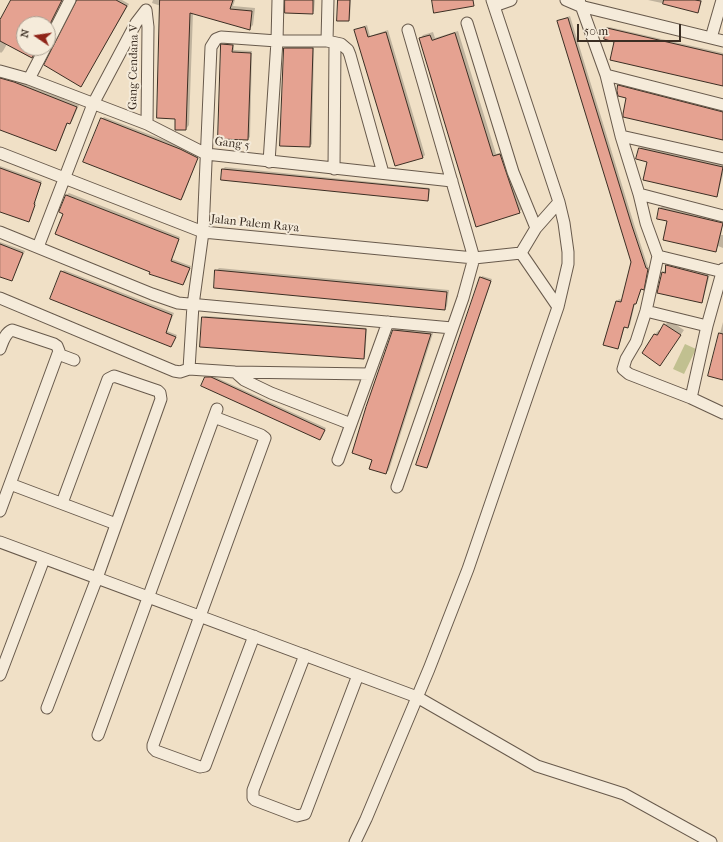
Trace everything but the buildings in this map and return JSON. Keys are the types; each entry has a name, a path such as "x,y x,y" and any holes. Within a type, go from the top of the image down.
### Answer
{"street":[{"path":"56,27 70,0"},
{"path":"269,162 277,41 278,0"},
{"path":"328,0 331,42 334,169"},
{"path":"355,842 429,669 468,569 558,307 568,264 568,252 559,202 493,3 511,0"},
{"path":"566,0 723,41"},
{"path":"711,38 722,0"},
{"path":"579,3 606,75 620,136 639,194 646,223 658,256 646,311 636,342 626,359 623,369 629,374 691,398 723,413"},
{"name":"Gang Cendana V","path":"38,247 93,104 136,23 148,5"},
{"name":"Gang Cendana V","path":"147,124 148,5"},
{"path":"467,23 513,172 536,228"},
{"path":"397,486 452,328 474,258 408,30"},
{"path":"189,369 193,305 203,232 211,47 213,42 221,37 277,41 331,42 344,46 350,55 383,173"},
{"path":"29,79 41,56"},
{"name":"Gang 5","path":"0,71 29,79 147,124 206,154 452,181"},
{"path":"606,75 723,105"},
{"path":"620,136 723,159"},
{"name":"Jalan Palem Raya","path":"0,153 203,232 474,258 522,253"},
{"path":"639,194 723,216"},
{"path":"558,307 522,253 536,228 559,202"},
{"path":"0,232 152,294 178,303 452,328"},
{"path":"658,256 723,271 707,326 691,398"},
{"path":"0,298 174,371 180,372 189,369 235,372 369,374"},
{"path":"646,311 707,326"},
{"path":"338,460 388,322"},
{"path":"0,349 8,332 12,330 54,344 57,346 59,351 0,511"},
{"path":"58,354 74,360"},
{"path":"235,372 244,380 271,393 351,424"},
{"path":"47,708 97,578 161,399 158,391 114,376 108,379 62,503"},
{"path":"98,735 215,413 265,438 153,745 153,748 156,751 200,767 205,766 254,636"},
{"path":"10,484 116,524"},
{"path":"0,542 417,696 537,766 624,794 711,842"},
{"path":"0,675 44,559"},
{"path":"305,655 254,790 253,798 297,816 305,814 358,674"}],"shaded area":[{"path":"685,344 696,349 684,374 673,369"}]}
